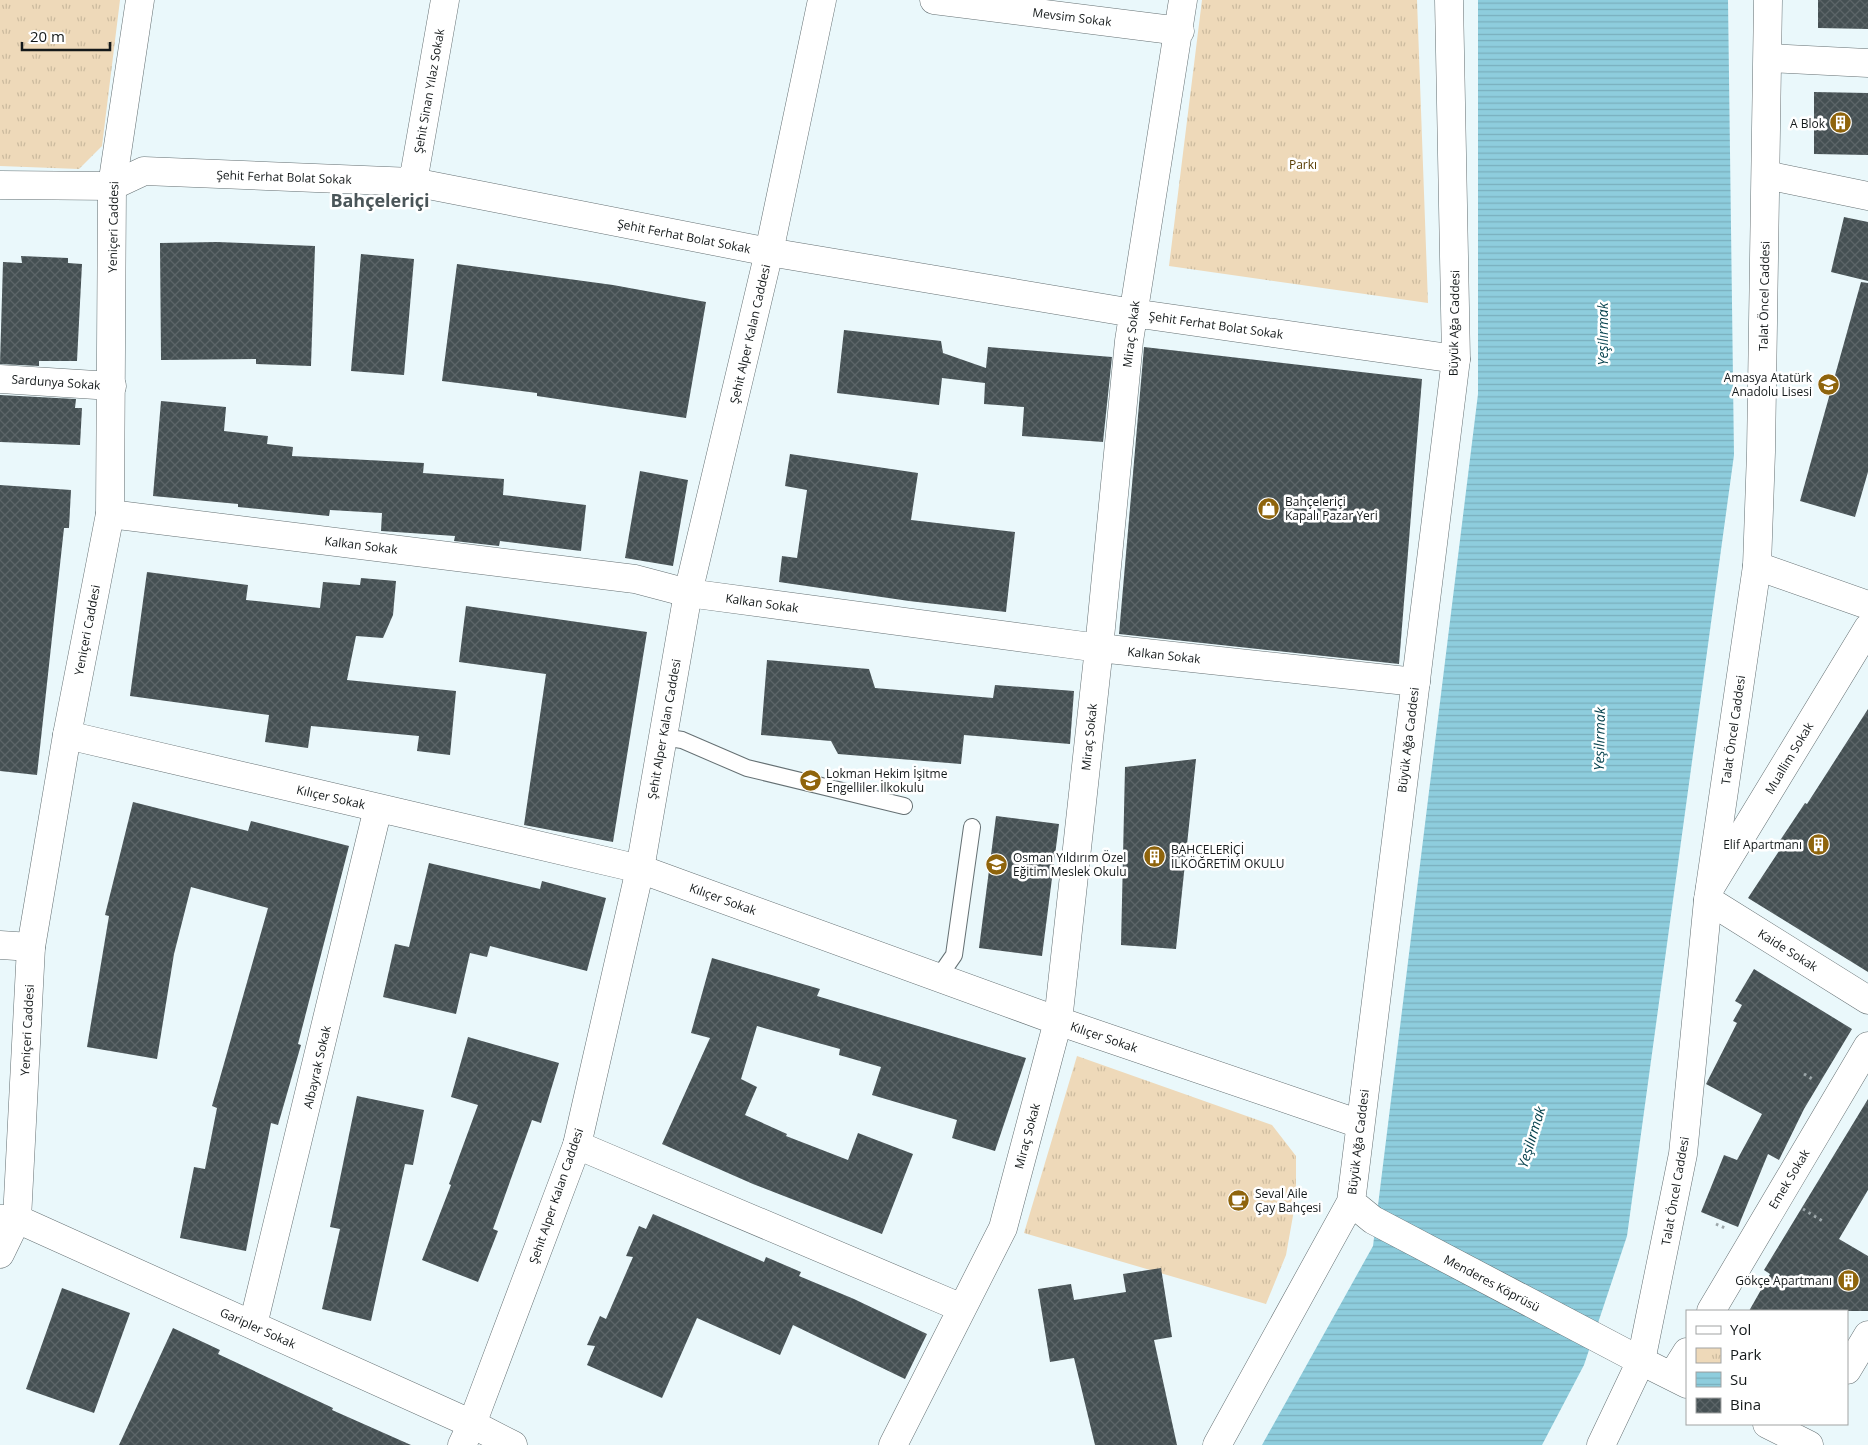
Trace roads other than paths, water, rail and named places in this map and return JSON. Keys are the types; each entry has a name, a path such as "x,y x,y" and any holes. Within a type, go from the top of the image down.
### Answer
{"street":[{"name":"Yeniçeri Caddesi","path":"0,1254 9,1219 31,947 67,735 110,514 112,186 140,0"},
{"name":"Şehit Sinan Yılaz Sokak","path":"413,182 445,0"},
{"name":"Şehit Alper Kalan Caddesi","path":"467,1435 577,1144 640,869 688,593 769,252 822,0"},
{"name":"Mevsim Sokak","path":"934,0 1180,31"},
{"name":"Miraç Sokak","path":"893,1445 1003,1228 1058,1021 1133,313 1180,31 1183,0"},
{"name":"Büyük Ağa Caddesi","path":"1217,1445 1351,1202 1456,359 1449,0"},
{"name":"Talat Öncel Caddesi","path":"1601,1445 1641,1361 1683,1154 1709,894 1757,566 1762,442 1768,0"},
{"path":"1768,58 1868,63"},
{"name":"Şehit Ferhat Bolat Sokak","path":"0,185 112,186 144,171 413,182 769,252 1133,313 1456,359"},
{"path":"1766,174 1868,196"},
{"name":"Sardunya Sokak","path":"0,379 112,386"},
{"name":"Kalkan Sokak","path":"110,514 635,579 688,593 1099,648 1416,682"},
{"path":"1757,566 1868,605"},
{"name":"Muallim Sokak","path":"1709,894 1868,628"},
{"name":"Kılıçer Sokak","path":"67,735 640,869 1058,1021 1360,1124"},
{"name":"Albayrak Sokak","path":"253,1325 378,808"},
{"name":"Kaide Sokak","path":"1709,894 1868,1000"},
{"path":"0,945 31,947"},
{"name":"Emek Sokak","path":"1712,1310 1868,1046"},
{"path":"577,1144 962,1308"},
{"name":"Menderes Köprüsü","path":"1351,1202 1373,1220 1680,1380"},
{"name":"Garipler Sokak","path":"9,1219 253,1325 467,1435 513,1445"},
{"path":"1848,1368 1868,1335"},
{"path":"1680,1380 1686,1356"},
{"path":"1770,1425 1807,1439"}],"lane":[{"path":"663,737 682,740 747,768 904,806"},
{"path":"938,978 954,955 972,827"}],"water":[{"name":"Yeşilırmak","path":"1478,0 1728,0 1734,455 1627,1236 1584,1365 1542,1445 1262,1445 1373,1246 1478,394"}],"place":[{"name":"A Blok","path":"1841,123"},
{"name":"Amasya Atatürk Anadolu Lisesi","path":"1828,384"},
{"name":"Bahçeleriçi Kapalı Pazar Yeri","path":"1269,508"},
{"name":"Lokman Hekim İşitme Engelliler İlkokulu","path":"810,780"},
{"name":"Elif Apartmanı","path":"1818,844"},
{"name":"BAHÇELERİÇİ İLKÖĞRETİM OKULU","path":"1155,856"},
{"name":"Osman Yıldırım Özel Eğitim Meslek Okulu","path":"997,864"},
{"name":"Seval Aile Çay Bahçesi","path":"1239,1200"},
{"name":"Gökçe Apartmanı","path":"1848,1280"}],"district":[{"name":"Bahçeleriçi","path":"380,200"}],"park label":[{"name":"Parkı","path":"1303,164"}]}
